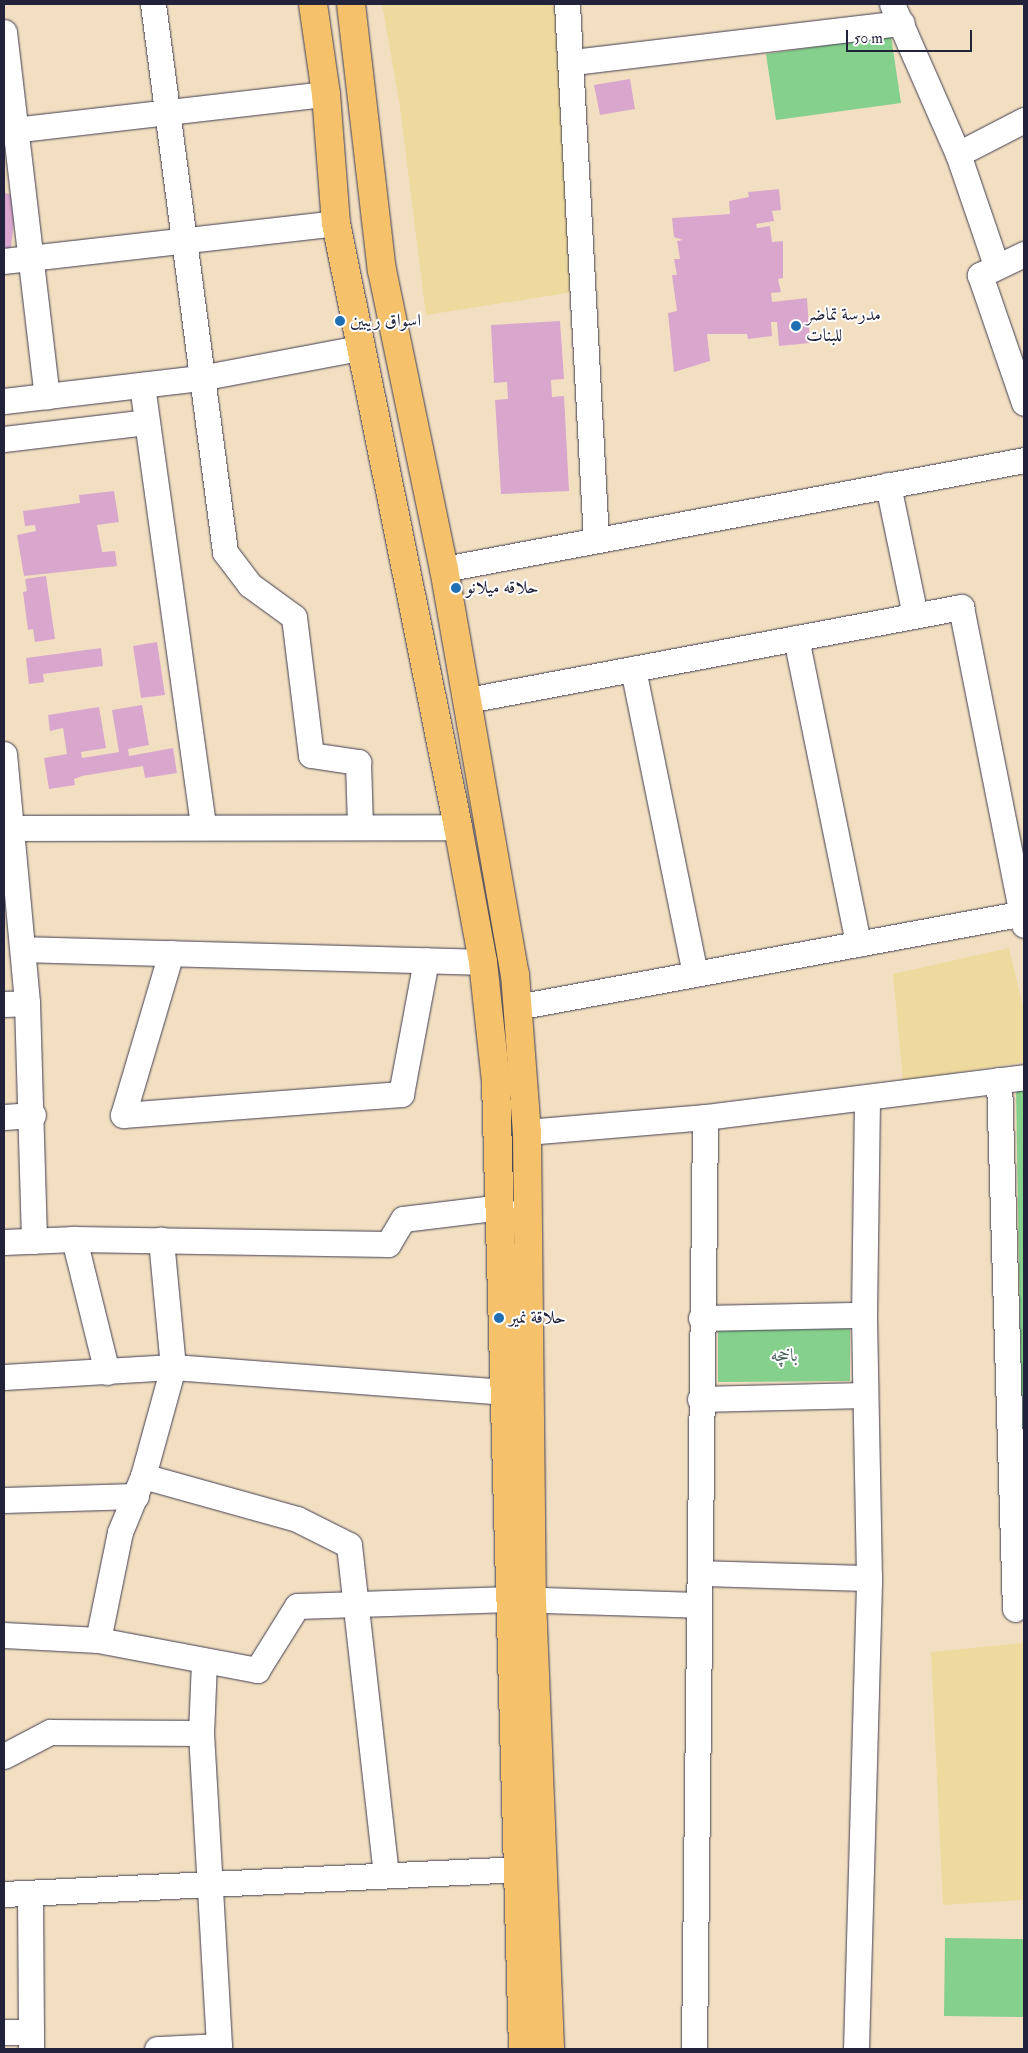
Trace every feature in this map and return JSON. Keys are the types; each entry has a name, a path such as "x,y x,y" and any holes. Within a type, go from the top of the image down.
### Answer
{"main road":[{"path":"313,4 326,94 336,223 359,348 458,827 483,962 502,1207 507,1392 550,2049"},
{"path":"351,4 382,270 444,569 468,700 517,1007 527,1132 520,1869 523,2049"}],"street":[{"path":"153,4 200,378 225,552 250,585 294,617 311,755 358,762 360,826"},
{"path":"567,4 573,62 596,540"},
{"path":"573,62 897,13 958,154 996,265"},
{"path":"4,32 11,131 30,258 47,396"},
{"path":"11,131 326,94"},
{"path":"958,154 1024,120"},
{"path":"4,261 336,223"},
{"path":"1024,254 985,269 980,283 1024,403"},
{"path":"4,401 200,378 359,348"},
{"path":"142,385 203,826"},
{"path":"4,439 146,422"},
{"path":"444,569 1024,460"},
{"path":"888,485 915,615"},
{"path":"468,700 961,606 1023,917 858,944 517,1007"},
{"path":"796,638 858,944"},
{"path":"633,669 695,974"},
{"path":"4,754 23,949 16,1003 33,1115 34,1241"},
{"path":"12,828 203,826 458,827"},
{"path":"23,949 483,962"},
{"path":"171,953 123,1116 401,1094 426,960"},
{"path":"527,1132 705,1117 1024,1077"},
{"path":"999,1080 1015,1610"},
{"path":"856,2049 869,1578 864,1395 867,1098"},
{"path":"4,1117 33,1115"},
{"path":"694,2049 698,1605 700,1573 700,1399 705,1117"},
{"path":"4,1242 74,1239 388,1244 403,1219 502,1207"},
{"path":"74,1239 107,1372"},
{"path":"98,1640 120,1532 139,1486 173,1367 161,1240"},
{"path":"701,1318 864,1315"},
{"path":"4,1377 173,1367 507,1392"},
{"path":"700,1399 864,1395"},
{"path":"4,1500 139,1486 298,1519 349,1545 386,1875"},
{"path":"700,1573 869,1578"},
{"path":"4,1635 42,1634 98,1640 204,1662 257,1670 297,1606 522,1600 698,1605"},
{"path":"157,2049 219,2048 201,1733 204,1662"},
{"path":"4,1756 50,1732 201,1733"},
{"path":"4,1894 520,1869"},
{"path":"4,2032 31,2040 30,1893"}],"green space":[{"path":"891,36 901,103 776,120 766,54"},
{"path":"1024,1086 1024,1565 1016,1087"},
{"name":"باخچە","path":"850,1329 850,1381 718,1382 718,1330"},
{"path":"945,1938 1024,1939 1024,2017 944,2016"}],"sand":[{"path":"382,4 556,4 573,292 426,315 400,107"},
{"path":"1009,948 1024,1011 1024,1062 903,1081 893,974"},
{"path":"1024,1643 1024,1900 943,1905 931,1652"}],"building":[{"path":"630,79 635,109 600,115 594,85"},
{"path":"779,189 781,210 772,211 774,221 756,224 757,228 770,226 772,242 783,241 783,278 778,279 781,292 771,293 772,302 807,298 810,343 779,346 777,322 771,322 772,336 748,339 747,334 707,334 710,361 674,372 668,313 677,311 672,275 677,275 674,259 680,259 677,241 683,240 674,237 672,218 730,214 729,201 749,197 748,192"},
{"path":"4,193 17,195 10,256 4,255"},
{"path":"560,321 564,379 551,380 552,397 564,396 569,491 501,494 495,400 508,399 507,382 494,383 491,325"},
{"path":"114,491 119,522 97,525 102,552 115,551 117,566 24,576 17,535 36,531 35,525 25,526 23,511 80,503 79,495"},
{"path":"46,576 55,639 35,642 33,629 28,630 23,592 27,591 25,579"},
{"path":"157,642 165,695 141,698 133,646"},
{"path":"101,648 103,666 43,674 44,682 29,684 26,658"},
{"path":"142,705 149,745 128,749 129,756 173,748 177,773 145,778 143,766 82,776 74,779 75,785 49,789 44,758 67,754 63,728 50,731 48,715 99,707 106,748 81,752 82,758 119,752 112,710"}],"place":[{"name":"اسواق ريبين","path":"340,321"},
{"name":"مدرسة تماضر للبنات","path":"796,326"},
{"name":"حلاقه ميلانو","path":"456,588"},
{"name":"حلاقة نمير","path":"499,1318"}]}
